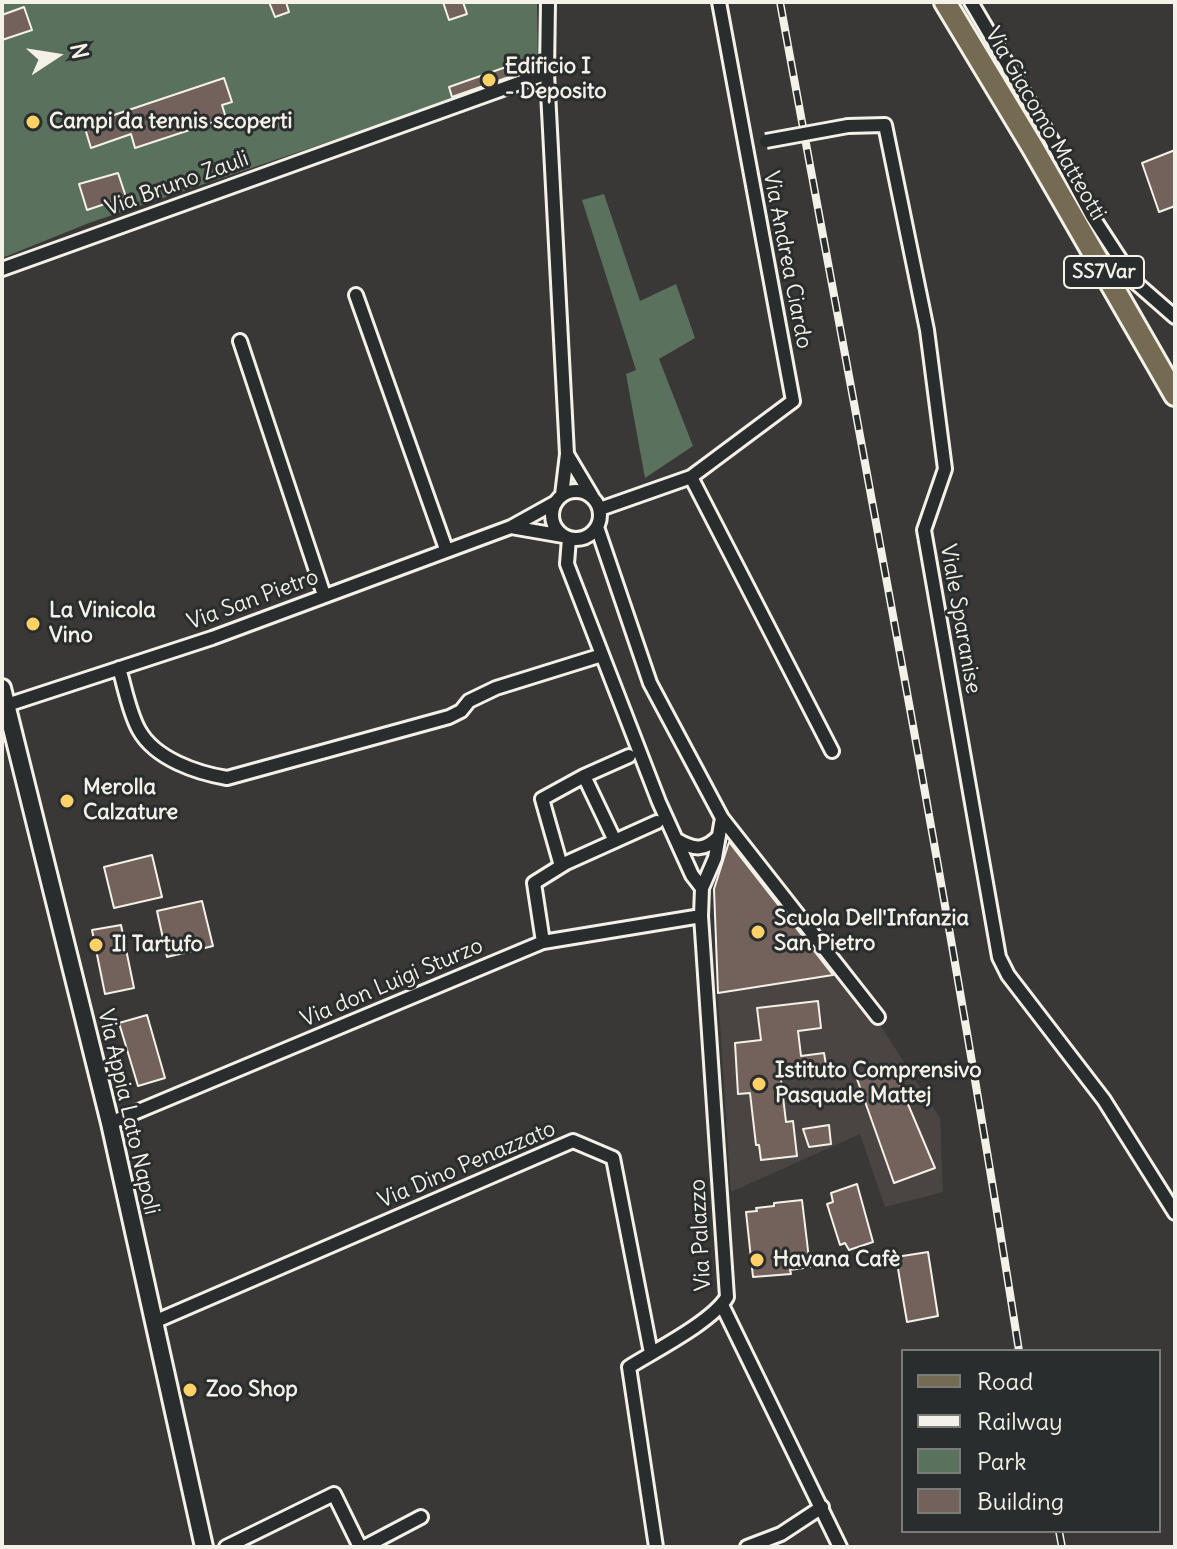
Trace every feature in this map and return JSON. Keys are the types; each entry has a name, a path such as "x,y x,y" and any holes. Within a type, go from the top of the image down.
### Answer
{"main road":[{"name":"Via Giacomo Matteotti","path":"945,2 1175,395"}],"street":[{"path":"548,2 547,73 567,454 553,520 567,537 567,564 659,802 692,875 702,888 715,858 722,818"},
{"name":"Via Andrea Ciardo","path":"596,503 691,477 793,401 719,2"},
{"path":"971,2 1092,216 1135,282 1175,317"},
{"name":"Via Bruno Zauli","path":"2,269 547,73"},
{"path":"1032,106 1049,176"},
{"name":"Viale Sparanise","path":"744,144 848,126 885,125 927,330 945,469 924,530 999,957 1008,975 1104,1100 1175,1213"},
{"path":"356,295 446,549"},
{"path":"240,341 324,595"},
{"path":"567,454 596,503 597,527 650,683 722,818 878,1017"},
{"path":"691,477 832,751"},
{"path":"559,498 576,491 596,503"},
{"name":"Via San Pietro","path":"4,696 119,668 212,638 511,527 559,498"},
{"name":"Via San Pietro","path":"511,527 567,537"},
{"path":"567,537 588,536 597,527"},
{"path":"119,668 139,730 156,748 187,767 227,778 449,717 461,711 469,701 496,688 602,655"},
{"name":"Via Appia Lato Napoli","path":"4,696 110,1123 204,1547"},
{"path":"561,866 542,799 629,756"},
{"path":"584,776 615,841"},
{"path":"543,942 534,883 561,866 657,822"},
{"path":"677,840 697,849 708,846 719,836"},
{"name":"Via Palazzo","path":"656,1547 629,1367 722,1305 727,1297 701,916 702,888"},
{"name":"Via don Luigi Sturzo","path":"110,1123 543,942 701,916"},
{"name":"Via Dino Penazzato","path":"154,1322 573,1141 613,1158 651,1353"},
{"path":"722,1305 840,1547"},
{"path":"226,1547 334,1494 362,1547 421,1517"},
{"path":"747,1547 781,1534 822,1507"}],"shaded area":[{"path":"834,975 882,1028 940,1118 943,1192 885,1207 860,1134 731,1192 718,993"}],"green space":[{"path":"2,2 537,2 538,71 89,223 2,258"},
{"path":"604,194 640,301 676,284 695,338 659,359 693,446 645,478 626,374 636,370 582,200"}],"building":[{"path":"269,2 286,2 289,12 275,17"},
{"path":"443,2 463,2 467,14 449,20"},
{"path":"24,7 32,30 2,40 2,15"},
{"name":"Edificio I - Deposito","path":"526,60 529,70 452,97 449,87"},
{"path":"224,78 232,102 222,105 226,118 135,148 131,134 91,148 84,125"},
{"path":"1175,150 1175,206 1159,212 1142,163"},
{"path":"118,173 126,197 87,210 79,184"},
{"name":"Scuola Dell'Infanzia San Pietro","path":"729,842 833,975 718,993 714,889"},
{"path":"152,855 162,897 114,908 104,867"},
{"path":"202,901 213,946 167,957 157,911"},
{"path":"121,925 134,988 105,994 92,930"},
{"name":"Istituto Comprensivo Pasquale Mattej","path":"818,1001 821,1028 798,1031 801,1056 824,1053 826,1065 780,1071 786,1122 793,1121 797,1156 761,1160 759,1145 756,1145 750,1093 738,1094 735,1043 761,1040 757,1008"},
{"path":"147,1015 165,1078 138,1086 119,1023"},
{"path":"891,1064 935,1168 894,1183 857,1079"},
{"path":"829,1125 831,1144 809,1147 803,1129"},
{"path":"857,1184 873,1242 849,1250 845,1243 840,1245 827,1204 833,1202 831,1193"},
{"path":"802,1200 810,1267 790,1270 791,1274 753,1277 746,1212 774,1206 774,1203"},
{"path":"928,1252 938,1316 907,1322 896,1257"}],"railway":[{"path":"780,2 934,844 1019,1349"},
{"path":"1059,1533 1062,1547"}],"place":[{"name":"Edificio I - Deposito","path":"489,80"},
{"name":"Campi da tennis scoperti","path":"33,122"},
{"name":"La Vinicola Vino","path":"33,624"},
{"name":"Merolla Calzature","path":"67,801"},
{"name":"Scuola Dell'Infanzia San Pietro","path":"758,932"},
{"name":"Il Tartufo","path":"96,945"},
{"name":"Istituto Comprensivo Pasquale Mattej","path":"759,1084"},
{"name":"Havana Cafè","path":"757,1260"},
{"name":"Zoo Shop","path":"190,1390"}]}
